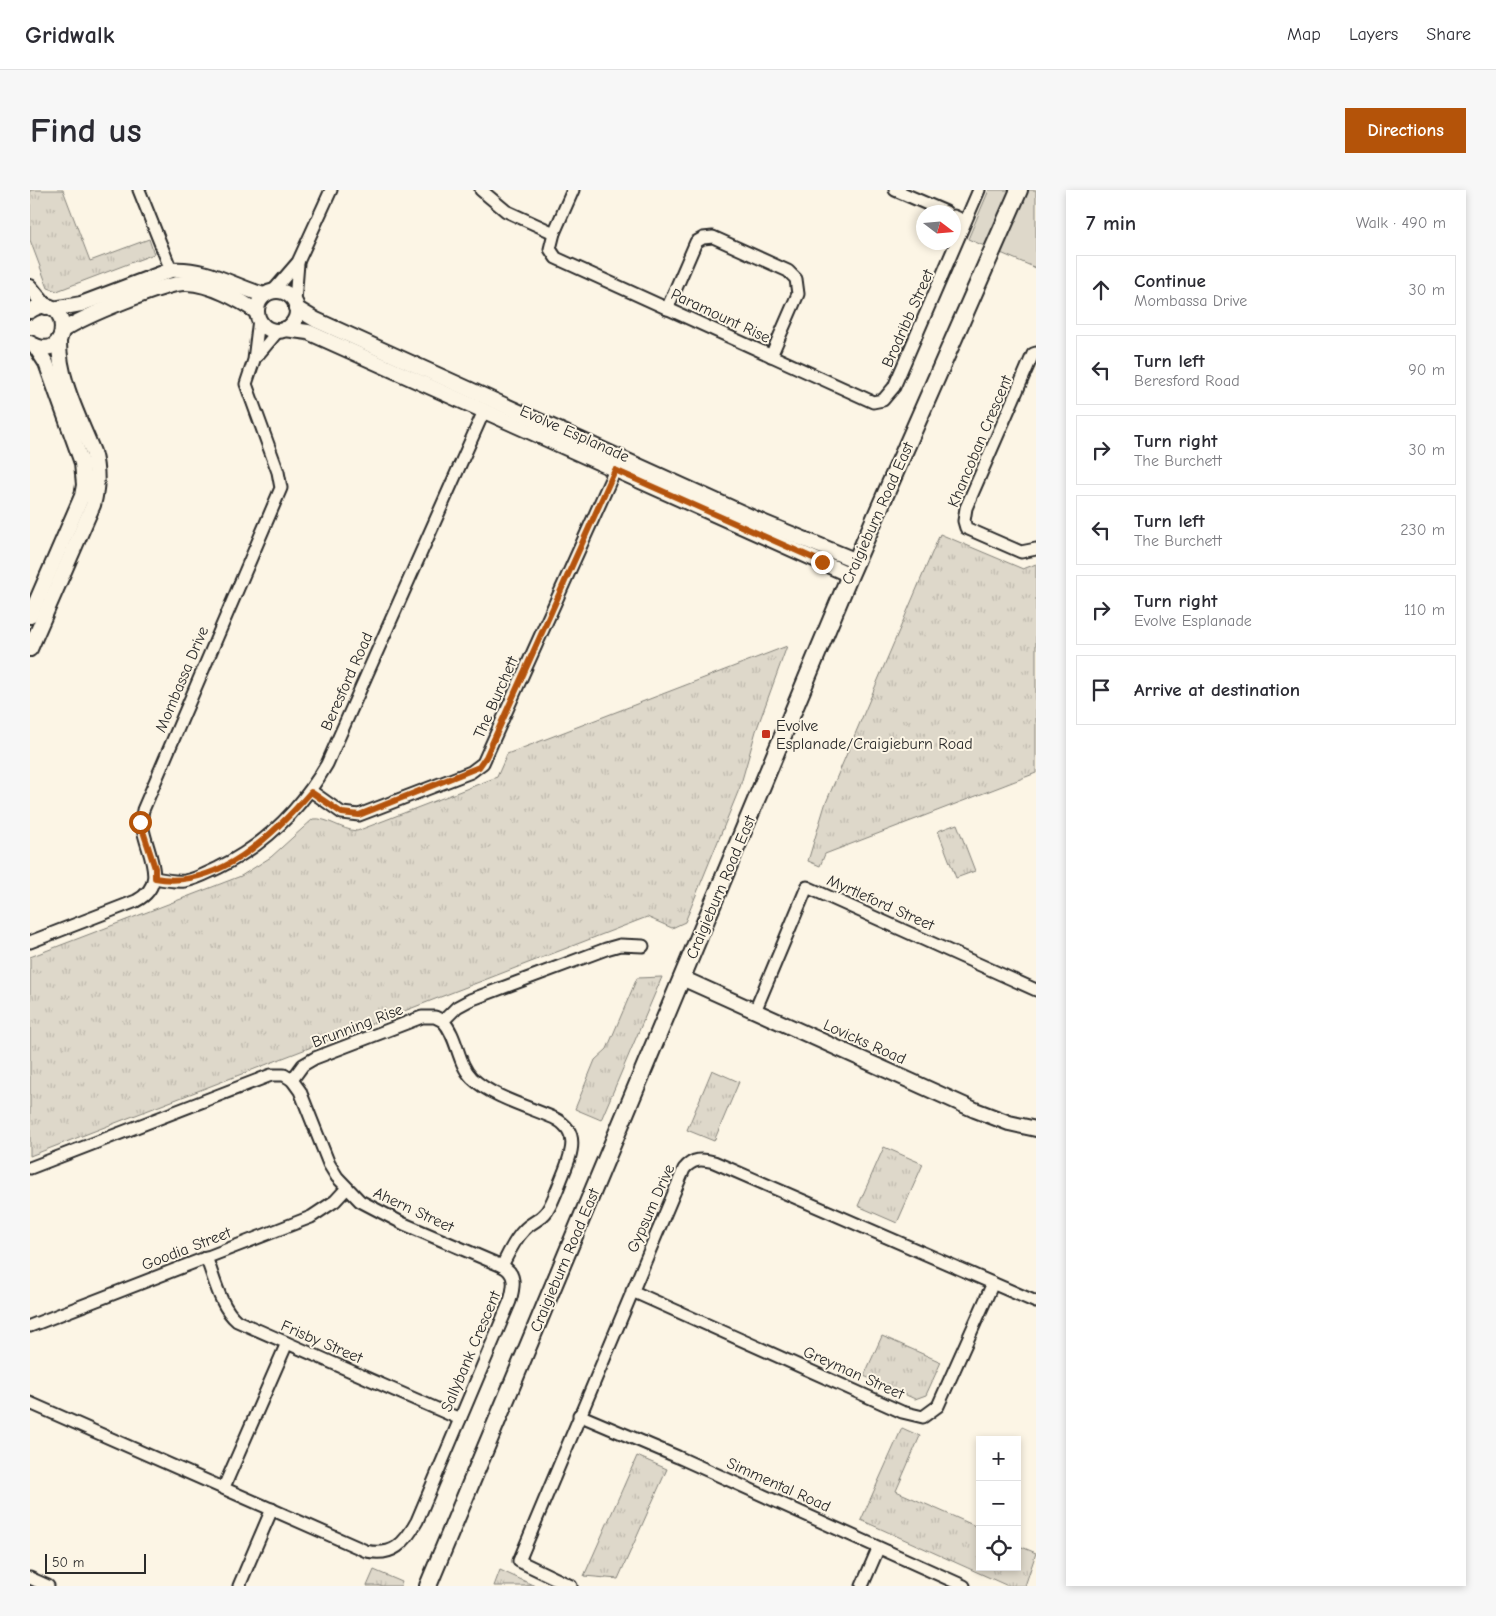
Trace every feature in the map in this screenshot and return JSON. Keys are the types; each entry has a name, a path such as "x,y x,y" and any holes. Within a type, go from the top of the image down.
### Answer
{"main road":[{"name":"Craigieburn Road East","path":"428,1586 853,568 1018,190"}],"street":[{"path":"139,190 171,270"},
{"path":"258,316 258,306 298,262 331,190"},
{"path":"481,190 506,211 554,233 573,190"},
{"path":"895,190 930,205"},
{"name":"Brodribb Street","path":"883,400 894,387 978,190"},
{"path":"961,219 966,221"},
{"name":"Paramount Rise","path":"554,233 550,249 556,258 866,399 873,402 883,400"},
{"path":"667,309 696,242 702,238 713,237 788,271 796,278 798,294 771,356"},
{"path":"33,345 48,347 61,334 86,317 180,283 205,286 248,306 267,328 282,330 294,320 298,262"},
{"path":"30,311 36,308 81,304 171,270 200,271 269,293 285,293 296,304"},
{"path":"30,287 61,318 59,358 62,373 96,464 97,489 93,505 30,649"},
{"name":"Evolve Esplanade","path":"296,304 316,320 487,405 853,568"},
{"name":"Mombassa Drive","path":"155,878 155,868 141,830 142,810 281,488 278,472 247,389 247,379 254,360 258,316"},
{"name":"Evolve Esplanade","path":"282,330 308,332 487,405"},
{"name":"Mombassa Drive","path":"254,360 282,330"},
{"path":"30,616 82,496 84,485 84,473 78,452 46,363 33,345"},
{"name":"Khancoban Crescent","path":"1036,354 1034,354 966,508 964,521 966,528 1020,552 1036,549"},
{"name":"Beresford Road","path":"155,878 186,880 226,864 265,839 311,792 330,758 487,405"},
{"name":"The Burchett","path":"311,792 342,813 359,815 466,774 483,763 617,464"},
{"path":"30,942 136,901 148,892 155,878"},
{"name":"Myrtleford Street","path":"754,1011 807,887 1036,990"},
{"path":"502,1266 524,1230 541,1218 550,1206 571,1155 573,1143 568,1129 556,1119 487,1088 470,1076 444,1021 457,1007 470,1000 606,948 643,946"},
{"name":"Lovicks Road","path":"682,978 975,1110 1009,1123 1036,1129"},
{"name":"Brunning Rise","path":"292,1080 303,1065 315,1058 422,1017 430,1016 444,1021"},
{"path":"30,1168 271,1075 284,1075 292,1080"},
{"name":"Ahern Street","path":"292,1080 300,1091 329,1164 347,1188 360,1201 383,1214 502,1266"},
{"name":"Gypsum Drive","path":"572,1586 518,1561 684,1169 694,1160 714,1162 1036,1302"},
{"name":"Goodia Street","path":"30,1326 311,1217 335,1201 347,1188"},
{"name":"Frisby Street","path":"206,1257 230,1315 245,1326 460,1419"},
{"name":"Sallybank Crescent","path":"224,1487 366,1550 378,1553 392,1551 400,1546 412,1531 513,1290 512,1275 502,1266"},
{"name":"Greyman Street","path":"632,1291 902,1412 923,1417 938,1406 993,1283"},
{"path":"30,1403 224,1487 286,1344"},
{"name":"Simmental Road","path":"579,1415 964,1586"},
{"path":"239,1586 272,1509"},
{"path":"862,1586 878,1549"},
{"path":"30,1578 48,1586"}],"green space":[{"path":"30,190 63,190 90,261 149,239 154,254 57,291 48,288 30,240"},
{"path":"989,190 1036,190 1036,268 968,239"},
{"path":"940,534 1023,569 1036,564 1036,773 825,854 820,866 808,861 825,805"},
{"path":"787,646 756,731 740,787 685,922 672,928 647,917 30,1156 30,957 241,876 271,857 313,819 324,820 357,831 497,777 507,754"},
{"path":"957,824 975,871 956,878 938,831"},
{"path":"662,977 601,1120 575,1109 595,1060 607,1049 637,978"},
{"path":"712,1070 739,1082 714,1141 687,1130"},
{"path":"884,1147 923,1164 897,1223 858,1206"},
{"path":"882,1336 941,1362 926,1395 915,1399 864,1376"},
{"path":"902,1428 920,1436 896,1491 976,1526 976,1571 1021,1571 1021,1547 1036,1553 1025,1586 1008,1586 861,1520"},
{"path":"637,1456 667,1469 618,1579 584,1576"},
{"path":"374,1570 402,1582 400,1586 367,1586"},
{"path":"500,1570 535,1586 494,1586"}],"place":[{"name":"Evolve Esplanade/Craigieburn Road","path":"766,734"}],"route":[{"path":"140,822 141,830 155,868 155,878 168,881 186,880 206,874 226,864 265,839 311,792 336,811 347,815 359,815 476,770 486,757 615,470 822,562"}]}
